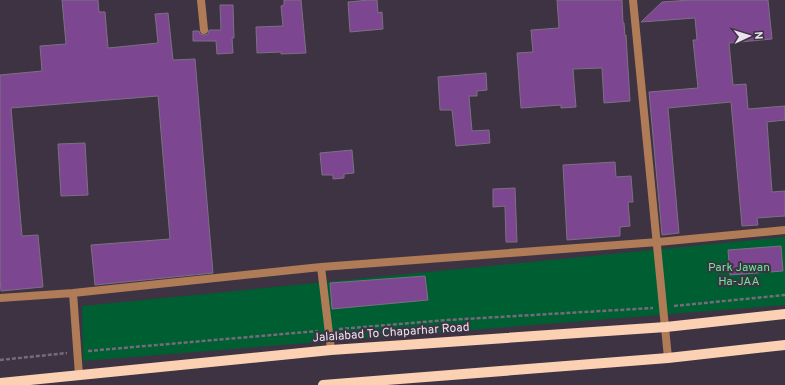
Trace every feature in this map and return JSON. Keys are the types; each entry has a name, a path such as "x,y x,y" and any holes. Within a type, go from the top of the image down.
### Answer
{"main road":[{"name":"Jalalabad To Chaparhar Road","path":"0,383 331,350 666,327 785,314"},
{"path":"323,385 668,358 785,345"}],"street":[{"path":"201,0 204,30"},
{"path":"633,0 658,242 668,358"},
{"path":"0,298 73,293 321,267 658,242 785,230"},
{"path":"321,267 331,350"},
{"path":"73,293 76,352 79,375"}],"path":[{"path":"0,360 447,320 664,307 785,295"}],"green space":[{"name":"Park Jawan Ha-JAA","path":"785,237 785,305 83,361 82,306"}],"building":[{"path":"62,0 98,0 99,12 105,12 108,48 158,43 155,14 168,13 173,60 195,59 213,273 95,285 91,245 170,239 158,96 11,108 22,236 38,235 43,287 1,291 0,75 42,71 40,46 66,44"},
{"path":"284,0 301,0 306,53 257,53 256,27 283,26 281,6 284,5"},
{"path":"377,0 378,13 382,12 383,29 350,32 348,2"},
{"path":"557,0 622,0 623,23 625,36 626,35 630,101 604,103 602,68 573,69 576,107 561,108 561,105 521,108 517,53 533,52 531,30 559,28"},
{"path":"690,0 768,0 772,39 729,43 733,85 746,84 748,109 785,106 785,120 767,122 772,192 785,191 785,216 757,218 758,225 742,226 731,102 668,108 679,233 662,235 649,92 698,88 693,40 697,40 695,18 641,22 662,2"},
{"path":"220,5 233,5 233,53 217,54 216,41 193,41 193,31 199,31 200,34 204,35 208,34 209,30 221,30"},
{"path":"486,73 487,90 477,91 477,96 469,96 472,131 489,130 490,143 456,146 452,110 440,110 438,77"},
{"path":"85,143 88,195 61,196 58,144"},
{"path":"352,150 354,173 344,174 344,178 333,179 333,175 322,175 320,153"},
{"path":"615,162 616,177 631,176 633,202 628,202 630,226 620,227 620,236 567,240 563,165"},
{"path":"515,188 517,242 506,242 505,206 493,207 493,189"},
{"path":"781,246 783,271 730,275 728,250"},
{"path":"425,276 428,300 332,309 330,283"}]}
